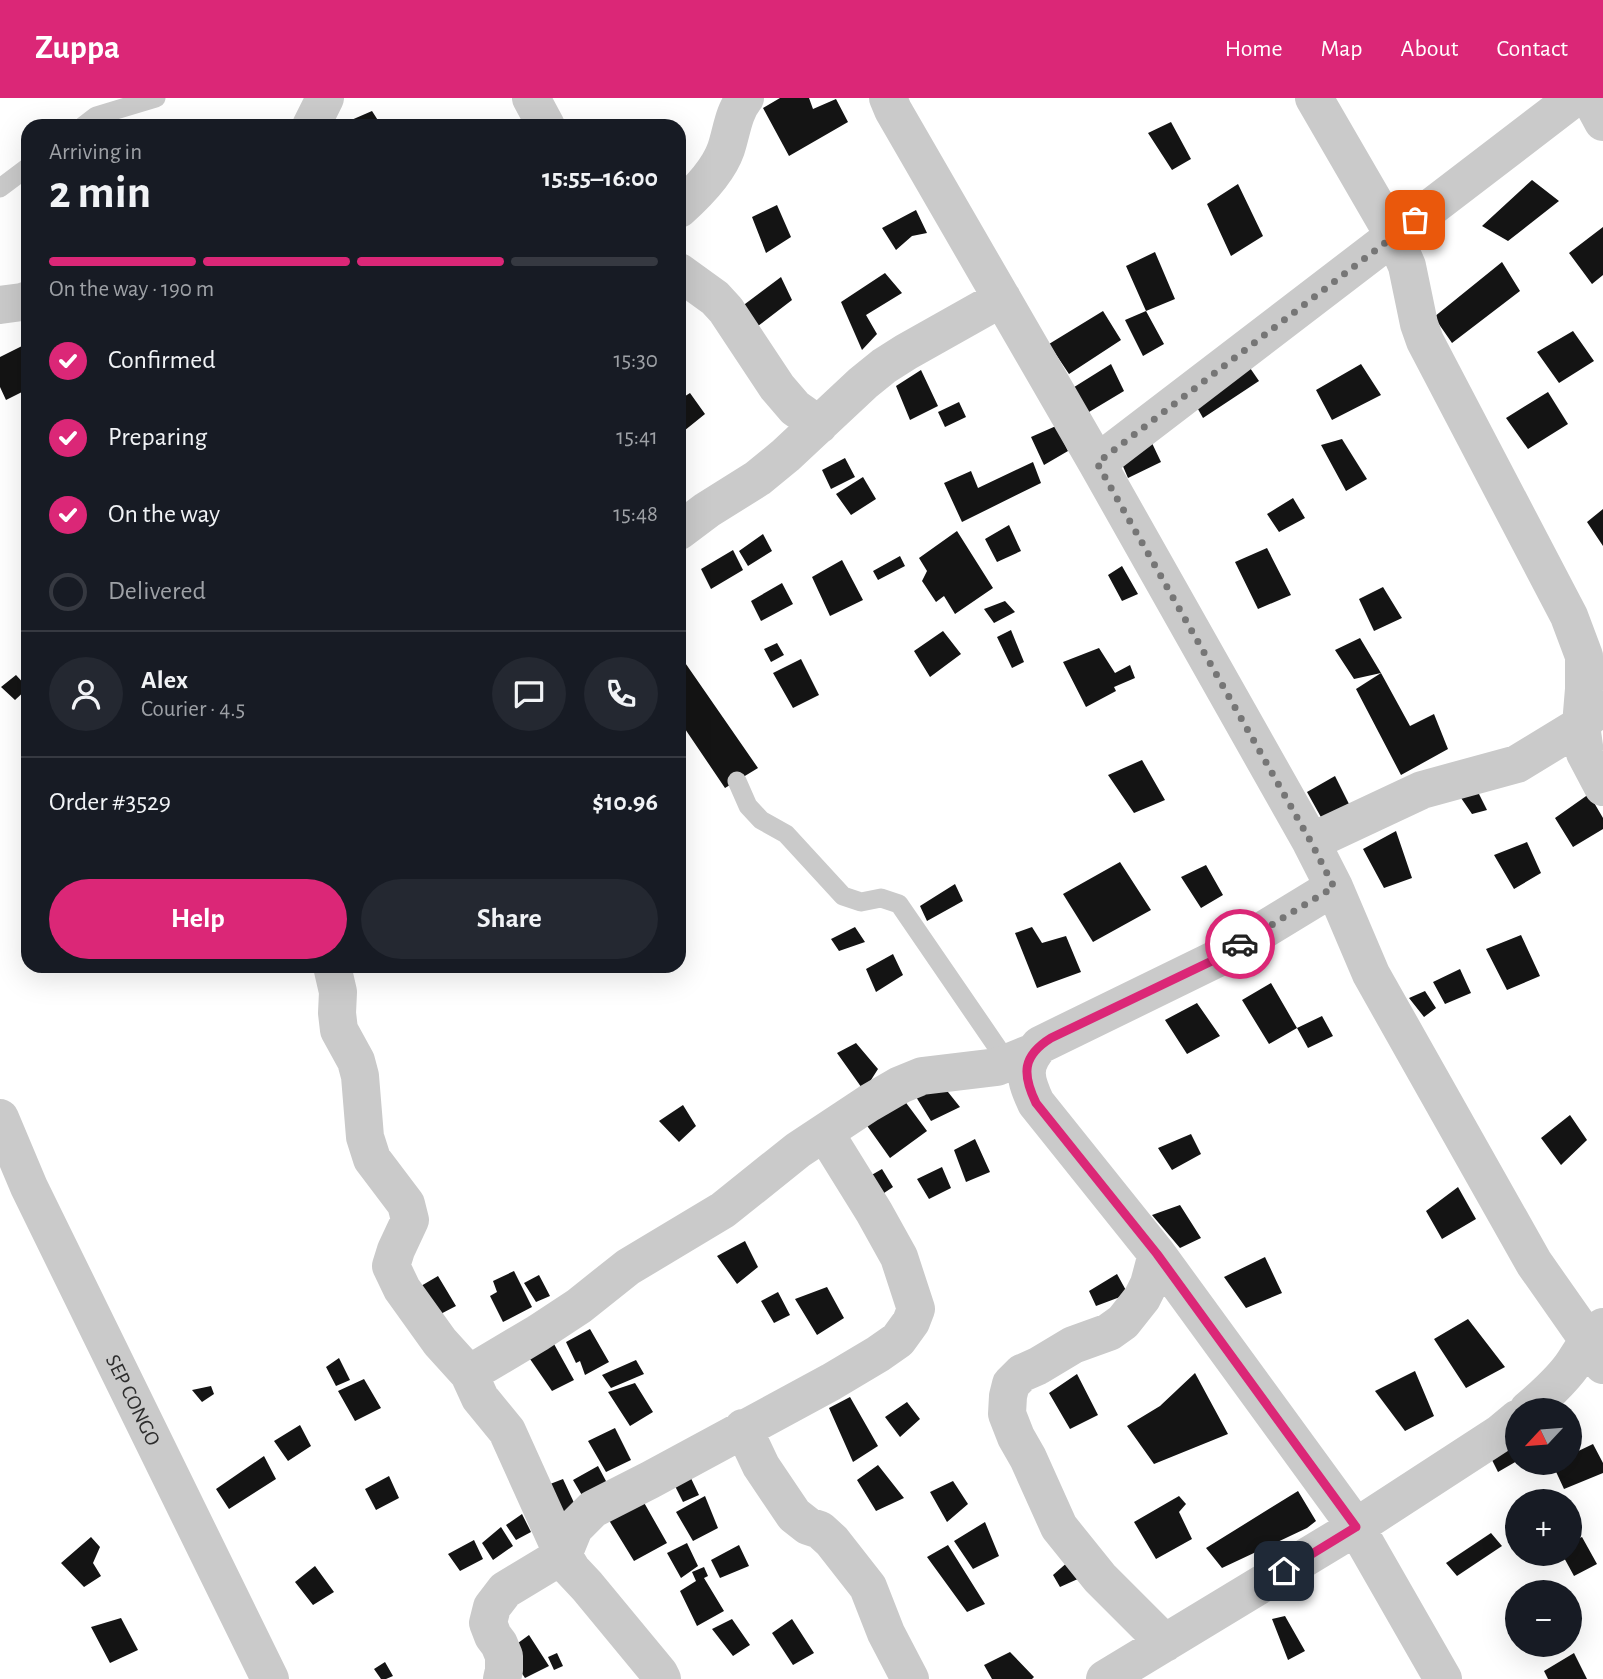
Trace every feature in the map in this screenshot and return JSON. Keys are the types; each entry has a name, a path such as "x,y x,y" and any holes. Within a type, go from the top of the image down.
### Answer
{"street":[{"path":"314,119 325,98"},
{"path":"531,98 542,119"},
{"path":"686,202 697,192 725,152 733,123 745,98"},
{"path":"888,98 1311,842 1334,887 1371,974 1534,1263 1598,1344 1574,1362 1540,1398"},
{"path":"1314,98 1395,236 1407,266 1425,341 1569,616 1584,656 1584,689 1592,714 1585,753 1603,787"},
{"path":"1097,463 1574,98"},
{"path":"1590,98 1603,122"},
{"path":"686,277 726,310 777,387 795,408 819,425"},
{"path":"686,526 758,478 884,366 1002,298"},
{"path":"0,304 21,302"},
{"path":"1311,842 1422,790 1517,764 1592,714"},
{"path":"469,1374 579,1306 645,1255 723,1210 798,1150 900,1085 922,1076 997,1067 1021,1057 1051,1038 1216,959 1334,887"},
{"path":"334,973 338,992 339,1030 356,1061 360,1076 365,1137 372,1159 406,1204 410,1220 391,1266 402,1289 440,1342 469,1374 480,1398 507,1431 572,1570 662,1679"},
{"path":"1021,1057 1028,1063 1028,1086 1036,1103 1157,1254 1356,1527 1443,1679"},
{"name":"SEP CONGO","path":"0,1118 29,1187 270,1679"},
{"path":"502,1679 504,1656 488,1623 492,1607 505,1590 563,1555 575,1528 593,1509 831,1382 898,1340 911,1322 916,1309 900,1257 825,1133"},
{"path":"1157,1254 1149,1284 1142,1298 1123,1321 1109,1332 1073,1345 1023,1373 1011,1384 1007,1414 1059,1527 1100,1578 1165,1643"},
{"path":"743,1428 761,1466 794,1515 808,1526 820,1530 832,1541 868,1587 886,1633 910,1679"},
{"path":"1105,1679 1356,1527 1505,1429"}],"lane":[{"path":"92,119 156,98"},
{"path":"0,188 21,172"},
{"path":"737,781 748,806 761,820 786,834 843,895 861,902 881,898 899,904 1021,1057"}],"building":[{"path":"780,98 809,98 813,109 836,99 848,122 789,156 763,108"},
{"path":"372,111 377,119 354,119"},
{"path":"1171,122 1191,159 1172,170 1148,133"},
{"path":"1532,180 1559,201 1508,241 1482,226"},
{"path":"1238,184 1263,236 1231,256 1207,204"},
{"path":"777,205 791,237 766,253 752,217"},
{"path":"916,210 927,233 912,236 896,250 882,228"},
{"path":"1603,227 1603,275 1592,284 1569,253"},
{"path":"1155,252 1175,299 1146,311 1126,266"},
{"path":"1502,262 1520,291 1452,343 1434,317"},
{"path":"885,273 902,293 866,315 877,334 862,350 841,302"},
{"path":"781,277 792,300 758,326 741,307"},
{"path":"1103,311 1121,340 1069,374 1049,344"},
{"path":"1146,311 1164,344 1143,356 1125,320"},
{"path":"1573,331 1594,361 1559,383 1537,352"},
{"path":"21,346 21,392 6,400 0,387 0,357"},
{"path":"1111,364 1124,391 1084,415 1071,389"},
{"path":"1361,364 1381,395 1332,420 1316,390"},
{"path":"1248,365 1259,381 1203,418 1194,402"},
{"path":"921,370 938,406 910,420 896,386"},
{"path":"1548,392 1568,424 1528,449 1506,418"},
{"path":"690,393 705,414 686,429 686,396"},
{"path":"959,402 966,417 945,427 938,412"},
{"path":"1056,426 1068,451 1044,465 1031,437"},
{"path":"1342,439 1367,479 1346,491 1321,445"},
{"path":"1151,441 1161,462 1128,478 1119,457"},
{"path":"845,458 855,477 831,489 822,470"},
{"path":"1033,462 1041,483 962,522 944,483 971,471 978,488"},
{"path":"863,477 876,499 851,515 836,494"},
{"path":"1293,498 1305,518 1279,532 1267,514"},
{"path":"1603,509 1603,546 1587,522"},
{"path":"1009,525 1021,551 997,562 985,539"},
{"path":"957,531 993,588 955,614 944,596 936,602 922,581 927,571 919,558"},
{"path":"763,534 772,551 748,566 739,551"},
{"path":"1267,548 1291,595 1258,609 1235,562"},
{"path":"733,550 743,570 711,589 701,569"},
{"path":"900,556 905,566 878,580 873,571"},
{"path":"842,560 863,600 830,616 812,577"},
{"path":"1122,566 1138,594 1122,601 1108,575"},
{"path":"782,583 793,604 761,621 751,601"},
{"path":"1383,587 1402,618 1374,631 1359,599"},
{"path":"1005,601 1015,612 994,623 984,609"},
{"path":"1011,630 1024,662 1012,668 997,637"},
{"path":"943,631 961,654 930,677 914,651"},
{"path":"1360,638 1381,673 1354,679 1335,650"},
{"path":"777,643 784,655 771,662 764,649"},
{"path":"1099,648 1115,673 1130,665 1135,678 1114,687 1116,691 1086,707 1063,662"},
{"path":"801,659 819,695 793,708 773,673"},
{"path":"686,664 758,768 725,788 686,730"},
{"path":"1381,673 1410,726 1434,714 1448,749 1401,775 1356,689"},
{"path":"16,675 21,680 21,694 15,700 1,687"},
{"path":"1142,760 1165,800 1134,813 1108,775"},
{"path":"1335,776 1349,804 1322,819 1307,792"},
{"path":"1474,784 1487,810 1472,814 1459,795"},
{"path":"1589,794 1603,818 1603,829 1573,847 1555,818"},
{"path":"1396,831 1412,878 1384,888 1363,849"},
{"path":"1527,842 1541,873 1514,889 1494,855"},
{"path":"1120,862 1151,910 1093,942 1063,894"},
{"path":"1206,865 1223,895 1201,908 1181,877"},
{"path":"955,884 963,901 927,921 920,906"},
{"path":"855,927 865,942 839,951 831,939"},
{"path":"1032,927 1042,943 1066,936 1081,972 1037,988 1015,933"},
{"path":"1521,935 1540,976 1507,990 1486,949"},
{"path":"893,954 903,975 876,992 866,969"},
{"path":"1460,969 1471,993 1445,1004 1433,982"},
{"path":"1271,983 1297,1028 1269,1044 1242,1000"},
{"path":"1425,991 1436,1008 1424,1017 1409,998"},
{"path":"1197,1003 1220,1036 1187,1054 1165,1020"},
{"path":"1322,1016 1333,1036 1308,1048 1297,1028"},
{"path":"856,1043 878,1069 864,1091 837,1053"},
{"path":"940,1082 960,1107 931,1121 913,1092"},
{"path":"901,1096 927,1131 890,1158 863,1120"},
{"path":"683,1105 696,1126 679,1142 659,1121"},
{"path":"1570,1115 1587,1140 1561,1165 1541,1138"},
{"path":"1191,1134 1201,1154 1172,1170 1158,1148"},
{"path":"975,1139 990,1172 966,1182 954,1150"},
{"path":"942,1167 951,1188 929,1199 917,1179"},
{"path":"882,1169 893,1187 878,1197 856,1184"},
{"path":"1458,1187 1476,1219 1442,1239 1426,1211"},
{"path":"1180,1205 1201,1238 1180,1248 1152,1215"},
{"path":"745,1241 758,1267 737,1284 717,1256"},
{"path":"1265,1257 1282,1293 1246,1308 1224,1277"},
{"path":"514,1271 532,1307 503,1322 490,1296 497,1292 493,1281"},
{"path":"1117,1274 1128,1294 1096,1306 1089,1291"},
{"path":"539,1275 550,1296 536,1302 524,1283"},
{"path":"438,1276 456,1306 429,1320 409,1293"},
{"path":"827,1287 844,1318 817,1335 795,1299"},
{"path":"778,1292 790,1315 774,1323 761,1301"},
{"path":"1468,1319 1505,1367 1466,1388 1434,1339"},
{"path":"590,1329 609,1362 585,1375 580,1361 576,1363 566,1342"},
{"path":"554,1344 574,1380 552,1391 530,1359"},
{"path":"339,1358 350,1380 336,1386 326,1367"},
{"path":"636,1360 644,1374 611,1388 602,1375"},
{"path":"1415,1371 1434,1416 1405,1431 1375,1391"},
{"path":"1195,1373 1228,1434 1154,1464 1127,1426 1160,1406"},
{"path":"1077,1374 1098,1415 1070,1429 1049,1393"},
{"path":"364,1379 381,1408 355,1421 338,1391"},
{"path":"635,1383 653,1412 630,1426 608,1392"},
{"path":"211,1386 214,1394 202,1402 192,1390"},
{"path":"850,1397 878,1446 853,1462 829,1408"},
{"path":"907,1402 920,1419 900,1437 885,1417"},
{"path":"300,1425 311,1446 288,1461 274,1441"},
{"path":"615,1428 631,1460 606,1472 588,1441"},
{"path":"1593,1444 1603,1463 1603,1473 1564,1489 1558,1475 1582,1475 1582,1449"},
{"path":"1505,1448 1505,1468 1498,1472 1489,1454"},
{"path":"264,1456 276,1479 229,1509 216,1489"},
{"path":"878,1465 904,1498 876,1511 857,1480"},
{"path":"598,1466 607,1483 583,1497 573,1480"},
{"path":"688,1472 699,1495 683,1502 672,1480"},
{"path":"389,1476 399,1498 376,1510 365,1489"},
{"path":"563,1479 576,1507 560,1514 545,1486"},
{"path":"953,1481 968,1504 947,1522 930,1492"},
{"path":"1298,1491 1316,1521 1307,1528 1222,1568 1206,1548"},
{"path":"705,1496 718,1528 693,1541 676,1512"},
{"path":"1179,1496 1186,1504 1179,1512 1192,1539 1156,1559 1134,1522"},
{"path":"642,1499 667,1543 634,1561 607,1517"},
{"path":"522,1514 531,1532 516,1540 506,1525"},
{"path":"985,1522 999,1556 973,1569 954,1541"},
{"path":"501,1527 513,1546 493,1560 482,1543"},
{"path":"1491,1533 1502,1546 1457,1576 1446,1563"},
{"path":"91,1537 100,1547 93,1563 101,1576 84,1587 61,1563"},
{"path":"1582,1537 1597,1564 1574,1576 1569,1566 1582,1566"},
{"path":"474,1540 483,1559 460,1571 448,1554"},
{"path":"687,1543 698,1566 681,1578 667,1553"},
{"path":"739,1545 749,1566 720,1578 711,1560"},
{"path":"948,1545 985,1604 967,1612 927,1557"},
{"path":"1069,1561 1080,1578 1060,1587 1053,1575"},
{"path":"315,1566 334,1592 313,1605 295,1582"},
{"path":"704,1567 708,1576 704,1578 724,1611 697,1626 680,1591 696,1581 692,1572"},
{"path":"1285,1616 1305,1651 1288,1660 1272,1619"},
{"path":"121,1618 138,1650 110,1663 91,1627"},
{"path":"732,1619 750,1645 733,1656 712,1629"},
{"path":"792,1619 814,1653 793,1665 772,1633"},
{"path":"529,1635 549,1666 525,1678 507,1651"},
{"path":"1010,1652 1034,1677 1032,1679 992,1679 984,1665"},
{"path":"557,1653 563,1666 554,1670 548,1657"},
{"path":"1567,1657 1576,1657 1587,1679 1548,1679 1544,1671"},
{"path":"385,1662 393,1676 381,1679 374,1669"}],"way so far":[{"path":"1240,944 1334,887 1097,463 1415,220"}],"route":[{"path":"1240,944 1216,959 1051,1038 1034,1052 1026,1072 1028,1086 1036,1103 1157,1254 1356,1527 1284,1571"}]}
